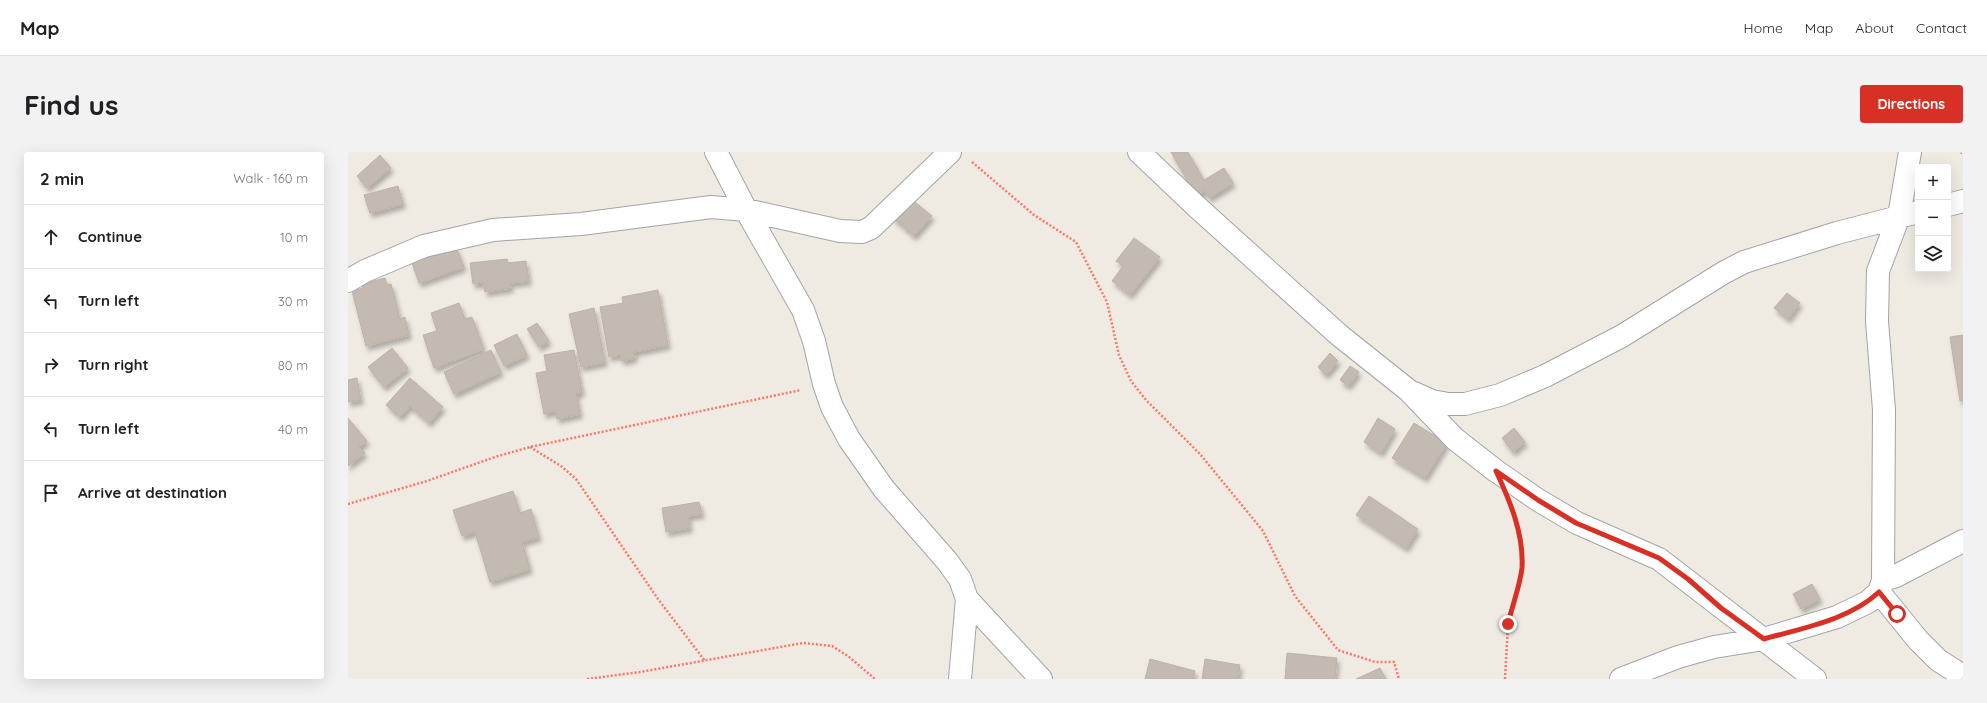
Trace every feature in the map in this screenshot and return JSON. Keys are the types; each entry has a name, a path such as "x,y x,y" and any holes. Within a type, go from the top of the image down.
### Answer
{"street":[{"path":"716,152 746,210 803,310 814,341 824,384 832,407 848,439 884,489 947,561 960,579 967,599 1041,679"},
{"path":"1139,152 1197,207 1334,329 1408,390 1456,439 1520,488 1576,523 1659,558 1688,579 1721,608 1815,679"},
{"path":"1910,152 1909,214 1878,271 1877,321 1884,410 1881,586 1918,640 1938,660 1963,676"},
{"path":"348,281 365,271 424,246 493,230 580,224 711,207 746,210 840,231 862,232 871,228 959,155"},
{"path":"1951,204 1963,201"},
{"path":"1408,390 1432,401 1448,404 1465,404 1500,395 1545,376 1622,336 1723,273 1744,262 1830,235 1909,214"},
{"path":"1621,679 1685,655 1714,647 1764,639 1837,617 1868,602 1881,586 1896,576 1963,541"},
{"path":"960,679 967,599"}],"path":[{"path":"959,155 1034,215 1076,242 1108,302 1119,355 1131,381 1146,400 1200,454 1263,531 1295,596 1338,650 1375,662 1394,662 1399,679"},
{"path":"348,504 427,481 495,457 530,447 574,436 715,409 824,384"},
{"path":"530,447 561,466 576,479 658,599 705,661"},
{"path":"1505,679 1508,624 1522,570 1522,552 1513,511"},
{"path":"587,679 640,672 803,643 832,646 848,656 875,679"}],"building":[{"path":"1171,152 1188,152 1204,180 1224,168 1233,183 1209,198 1205,191 1196,196"},
{"path":"380,155 391,168 367,188 357,176"},
{"path":"398,186 403,204 370,213 364,195"},
{"path":"915,202 932,216 914,236 892,217 902,206 907,211"},
{"path":"1134,238 1160,257 1130,295 1112,281 1123,266 1116,261"},
{"path":"456,247 464,267 419,283 412,263"},
{"path":"507,259 508,263 526,261 529,281 510,283 511,288 485,292 484,283 473,284 470,263"},
{"path":"385,278 387,285 391,284 400,319 405,317 409,335 366,346 352,291 363,288 362,284"},
{"path":"658,290 668,345 634,352 635,358 622,361 620,355 609,357 600,307 623,303 622,297"},
{"path":"1787,293 1800,303 1788,319 1774,308"},
{"path":"459,303 465,319 472,317 484,349 434,368 423,335 437,331 431,313"},
{"path":"594,308 605,362 581,367 569,314"},
{"path":"537,323 549,341 539,347 527,329"},
{"path":"517,334 527,355 504,366 494,345"},
{"path":"1963,335 1963,400 1960,401 1950,337"},
{"path":"392,348 408,368 384,387 368,367"},
{"path":"491,350 501,372 454,394 444,372"},
{"path":"574,350 582,392 576,394 580,414 557,419 555,411 544,414 536,373 547,371 544,355"},
{"path":"1330,353 1338,361 1326,375 1318,367"},
{"path":"1350,366 1359,372 1348,386 1340,380"},
{"path":"357,378 361,400 348,402 348,380"},
{"path":"410,378 443,407 429,423 410,406 400,417 386,405"},
{"path":"348,418 367,441 359,447 365,453 348,466"},
{"path":"1378,418 1395,429 1381,453 1364,442"},
{"path":"1414,423 1447,443 1425,478 1392,458"},
{"path":"1514,428 1525,442 1513,452 1502,438"},
{"path":"513,491 520,513 531,509 539,537 522,542 530,569 490,582 475,532 462,536 453,510"},
{"path":"1369,496 1418,529 1406,548 1356,515"},
{"path":"699,502 702,514 688,516 690,528 666,532 662,508"},
{"path":"1812,584 1820,599 1801,609 1793,594"},
{"path":"1287,653 1337,658 1335,679 1285,679"},
{"path":"1150,659 1195,671 1193,679 1145,679"},
{"path":"1205,659 1240,665 1238,679 1202,679"},
{"path":"1380,668 1386,679 1356,679"}],"route":[{"path":"1508,624 1522,570 1522,552 1509,498 1496,471 1538,500 1576,523 1659,558 1688,579 1721,608 1764,639 1837,617 1868,602 1879,592 1897,614"}]}
